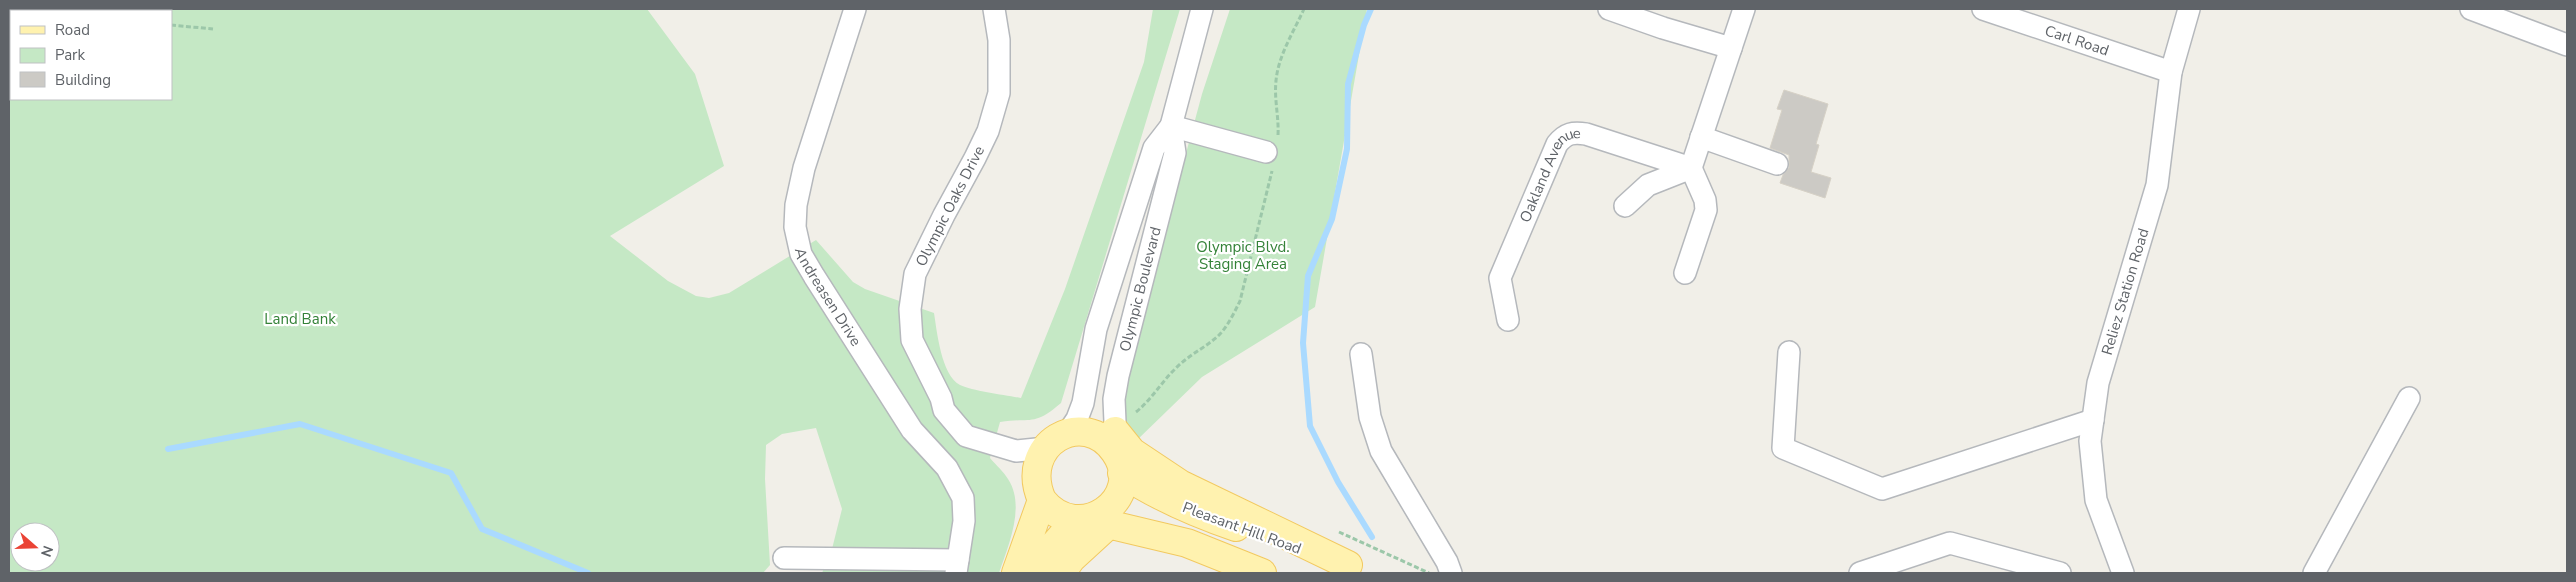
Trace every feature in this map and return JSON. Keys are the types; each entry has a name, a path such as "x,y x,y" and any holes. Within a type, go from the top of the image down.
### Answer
{"main road":[{"path":"1056,441 1086,432 1095,435 1118,452 1122,442 1132,452 1180,484 1357,569"},
{"name":"Olympic Boulevard","path":"1035,472 1039,458 1056,441"},
{"name":"Olympic Boulevard","path":"1035,573 1048,552 1101,514 1113,503 1121,489 1118,452"},
{"name":"Pleasant Hill Road","path":"1118,452 1158,496 1197,514 1357,569"},
{"path":"1035,472 1036,487 1042,500 1057,514 1187,543 1262,573"},
{"path":"1016,573 1042,500"},
{"path":"1061,573 1071,558 1089,522"}],"street":[{"name":"Andreasen Drive","path":"854,9 804,168 796,205 795,227 801,254 814,276 912,430 947,468 963,498 964,521 957,567"},
{"name":"Olympic Oaks Drive","path":"994,9 999,40 998,93 988,131 976,158 944,215 915,274 910,309 912,340 941,398 944,410 966,436 1016,451 1035,472"},
{"name":"Olympic Boulevard","path":"1056,441 1077,419 1083,403 1096,329 1154,148 1171,126 1202,9"},
{"path":"1609,9 1663,28 1731,48"},
{"path":"1685,273 1706,210 1705,200 1691,168 1744,9"},
{"name":"Carl Road","path":"1983,9 2171,72"},
{"name":"Reliez Station Road","path":"2123,573 2096,500 2090,441 2098,383 2157,185 2171,72 2189,9"},
{"path":"2471,9 2567,45"},
{"path":"1171,126 1272,151"},
{"name":"Olympic Boulevard","path":"1118,452 1114,399 1118,376 1175,153 1171,126"},
{"name":"Oakland Avenue","path":"1508,320 1500,278 1557,144 1564,136 1575,132 1586,134 1691,168"},
{"path":"1701,137 1777,164"},
{"path":"1624,206 1648,185 1691,168"},
{"path":"1789,352 1783,448 1882,488 2093,420"},
{"path":"1361,354 1370,417 1381,452 1447,562 1451,573"},
{"path":"2314,573 2409,398"},
{"name":"Olympic Oaks Drive","path":"1016,451 1056,441"},
{"path":"1860,573 1950,543 2060,573"},
{"path":"784,558 957,567"}],"path":[{"path":"1135,412 1146,404 1160,384 1188,355 1217,336 1231,318 1240,301 1272,151 1276,78 1282,58 1304,9"},
{"path":"172,25 213,29"},
{"path":"1333,528 1430,573"}],"green space":[{"name":"Land Bank","path":"9,9 647,9 695,74 724,166 610,236 668,281 696,296 709,298 729,293 816,240 853,282 865,289 934,313 944,363 948,372 960,385 1021,398 1065,289 1144,62 1153,9 1180,9 1061,403 1052,411 1032,420 1000,422 990,458 1006,476 1013,490 1015,513 1011,539 999,573 822,573 832,549 842,509 816,428 782,434 766,445 765,479 770,565 763,573 9,573"},
{"name":"Olympic Blvd. Staging Area","path":"1230,9 1367,9 1315,307 1202,377 1135,442 1127,431 1125,401 1133,350 1202,94"}],"building":[{"path":"1784,90 1828,104 1816,144 1819,145 1811,172 1831,178 1825,198 1780,183 1783,175 1789,168 1789,155 1770,148 1782,110 1777,109"}],"waterway":[{"path":"1371,9 1364,25 1348,84 1347,149 1332,219 1308,276 1303,343 1310,426 1338,482 1372,537"},
{"path":"168,449 300,424 451,473 482,529 588,573"}]}
